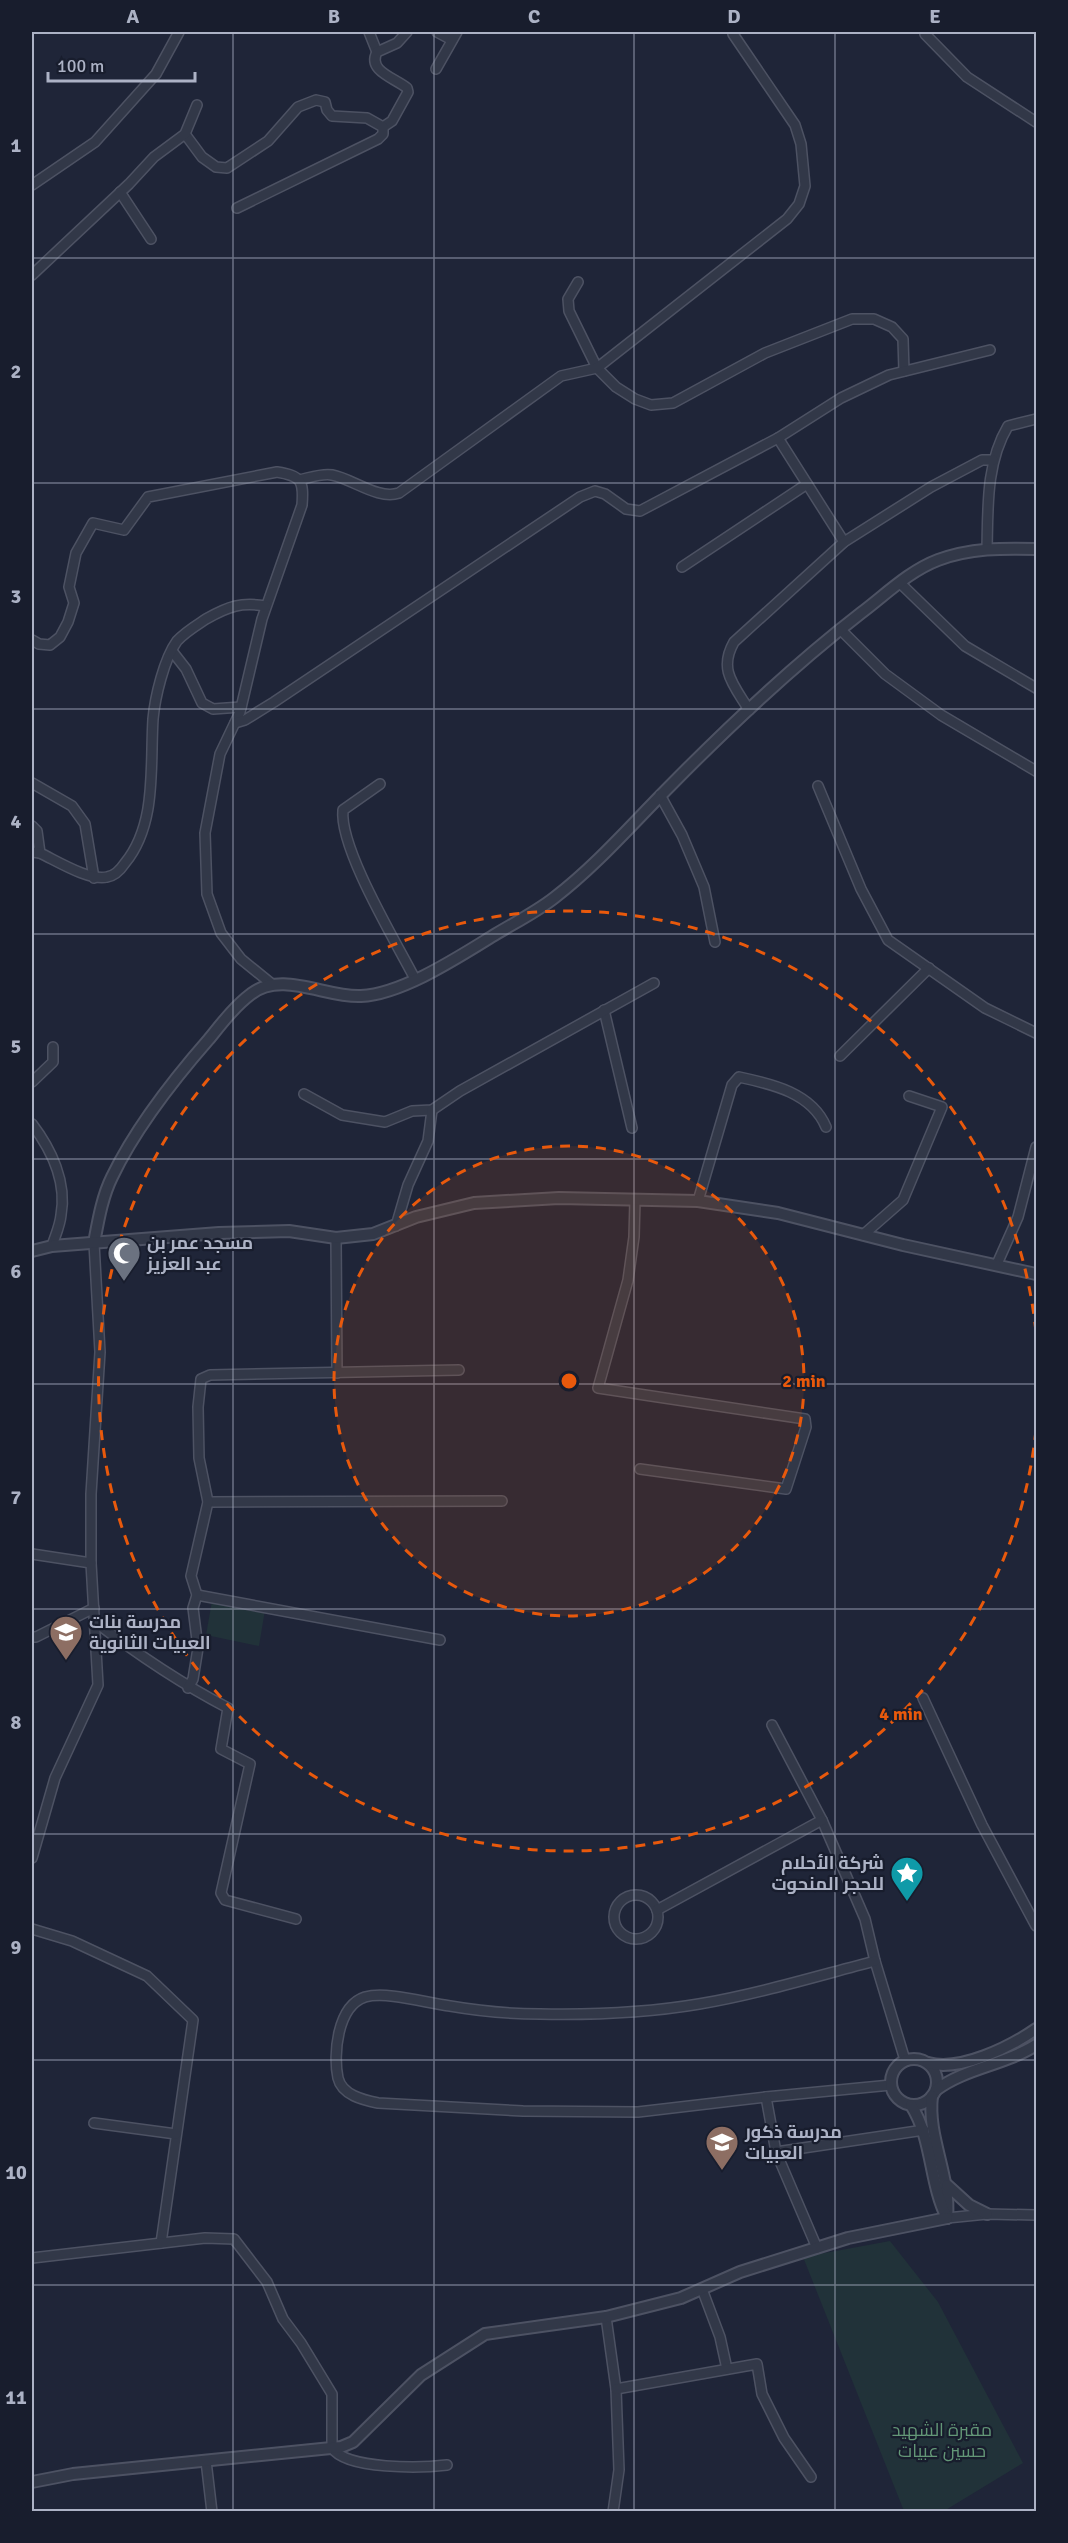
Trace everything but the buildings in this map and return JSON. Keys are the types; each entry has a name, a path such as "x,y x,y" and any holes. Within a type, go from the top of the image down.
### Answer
{"street":[{"path":"32,185 95,142 156,74 179,32"},
{"path":"369,32 377,51"},
{"path":"383,127 392,121 408,93 407,88 379,71 374,58 377,51 397,43 407,32"},
{"path":"436,69 455,36 437,32"},
{"path":"299,480 329,474 391,496 399,493 561,376 597,368 787,219 799,204 805,186 801,144 795,125 733,34"},
{"path":"925,34 968,77 1036,122"},
{"path":"185,134 202,157 216,167 227,168 268,141 298,107 316,100 325,102 332,116 367,118 383,127"},
{"path":"32,275 154,157 185,134 197,105"},
{"path":"237,208 378,139 383,134 383,127"},
{"path":"120,192 151,239"},
{"path":"578,282 568,298 569,311 597,368 616,387 635,399 651,405 673,404 765,353 852,319 874,319 892,327 903,339 904,371"},
{"path":"235,723 245,720 274,702 580,497 595,491 605,494 626,509 640,511 778,438 841,398 889,375 990,350"},
{"path":"987,549 987,512 993,460 998,443 1008,426 1036,419"},
{"path":"778,438 844,542"},
{"path":"748,710 726,669 726,655 734,642 844,542 931,487 982,460 993,460"},
{"path":"32,640 39,644 50,645 60,637 74,603 69,587 76,553 93,523 124,530 148,497 168,492 277,472 292,474 299,480 304,488 302,505 266,606 241,707 220,754 205,833 207,894 220,933 241,959 273,985"},
{"path":"682,567 807,484"},
{"path":"32,1858 55,1778 98,1685 91,1563 91,1494 100,1361 94,1243 111,1178 157,1103 234,1010 254,991 273,985 293,985 320,992 362,996 397,987 449,963 544,906 572,884 748,710 840,629 918,570 938,560 987,549 1036,549"},
{"path":"900,583 965,646 1036,688"},
{"path":"32,826 37,831 36,853 93,878 109,877 121,868 142,839 153,745 153,718 160,681 177,641 192,628 217,613 245,602 266,606"},
{"path":"840,629 885,674 941,715 1036,771"},
{"path":"172,651 186,669 202,704 213,709 241,707"},
{"path":"32,783 72,806 85,824 93,878"},
{"path":"380,784 343,810 342,820 360,873 415,979"},
{"path":"818,786 861,890 888,940 985,1008 1036,1033"},
{"path":"660,795 682,835 704,887 715,942"},
{"path":"840,1056 929,968"},
{"path":"304,1094 342,1116 385,1122 412,1111 432,1110 460,1091 654,983"},
{"path":"604,1010 632,1128"},
{"path":"32,1082 52,1062 53,1047"},
{"path":"698,1201 732,1085 739,1077 774,1084 789,1091 819,1111 826,1127"},
{"path":"863,1235 903,1200 942,1107 909,1096"},
{"path":"396,1226 408,1185 428,1141 432,1110"},
{"path":"32,1124 55,1164 61,1187 62,1214 52,1246"},
{"path":"32,1142 42,1138"},
{"path":"997,1264 1018,1217 1036,1147"},
{"path":"32,1251 52,1246 219,1233 289,1231 336,1238 373,1234 417,1217 474,1203 559,1198 698,1201 778,1213 903,1245 1036,1274"},
{"path":"635,1200 634,1237 628,1280 598,1388 805,1419 806,1427 786,1489 640,1469"},
{"path":"336,1238 337,1373"},
{"path":"188,1688 193,1679 198,1648 196,1620 192,1608 197,1595 191,1576 208,1502 199,1458 198,1407 201,1379 210,1375 459,1370"},
{"path":"208,1502 502,1501"},
{"path":"32,1554 91,1563"},
{"path":"197,1595 440,1640"},
{"path":"32,1637 94,1608"},
{"path":"94,1621 142,1658 188,1688 228,1708 221,1749 250,1764 221,1893 225,1900 296,1919"},
{"path":"923,1698 982,1825 1036,1926"},
{"path":"772,1725 822,1820 865,1919 875,1961 905,2060"},
{"path":"657,1910 822,1820"},
{"path":"635,1894 649,1898 657,1910 657,1924 648,1935 642,1938 627,1937 617,1927 615,1913 617,1906 628,1896 635,1894"},
{"path":"32,1929 72,1941 147,1976 193,2020 161,2243"},
{"path":"875,1961 700,2004 633,2013 538,2014 454,2007 382,1995 363,1998 349,2009 342,2022 337,2045 336,2067 340,2083 355,2096 378,2103 523,2111 638,2112 891,2085"},
{"path":"1036,2030 1002,2049 978,2058 941,2065 912,2059 905,2060 894,2071 891,2085 898,2099 911,2105 926,2102 953,2079 1001,2063 1036,2045"},
{"path":"927,2062 936,2075 931,2120 949,2197 947,2218"},
{"path":"766,2097 776,2152 817,2248"},
{"path":"911,2105 924,2130 939,2202 947,2218"},
{"path":"94,2123 176,2134"},
{"path":"776,2152 924,2130"},
{"path":"946,2184 969,2205 987,2214"},
{"path":"32,2482 73,2474 332,2448 353,2442 422,2375 485,2334 606,2317 681,2298 740,2272 848,2238 947,2218 987,2214 1036,2215"},
{"path":"32,2258 205,2238 234,2239 257,2266 267,2282 283,2319 301,2343 332,2394 332,2448 337,2454 371,2465 430,2467 447,2465"},
{"path":"702,2289 720,2337 727,2369"},
{"path":"606,2317 616,2388 618,2470 613,2511"},
{"path":"616,2388 757,2364 762,2394 784,2438 811,2477"},
{"path":"206,2461 212,2511"}],"green space":[{"path":"212,1601 265,1610 259,1646 206,1635"},
{"name":"مقبرة الشهيد حسين عبيات","path":"890,2241 938,2302 1023,2463 944,2511 904,2511 803,2257"}],"place":[{"name":"مسجد عمر بن عبد العزيز","path":"124,1282"},
{"name":"مدرسة بنات العبيات الثانوية","path":"66,1661"},
{"name":"شركة الأحلام للحجر المنحوت","path":"907,1902"},
{"name":"مدرسة ذكور العبيات","path":"722,2171"}]}
